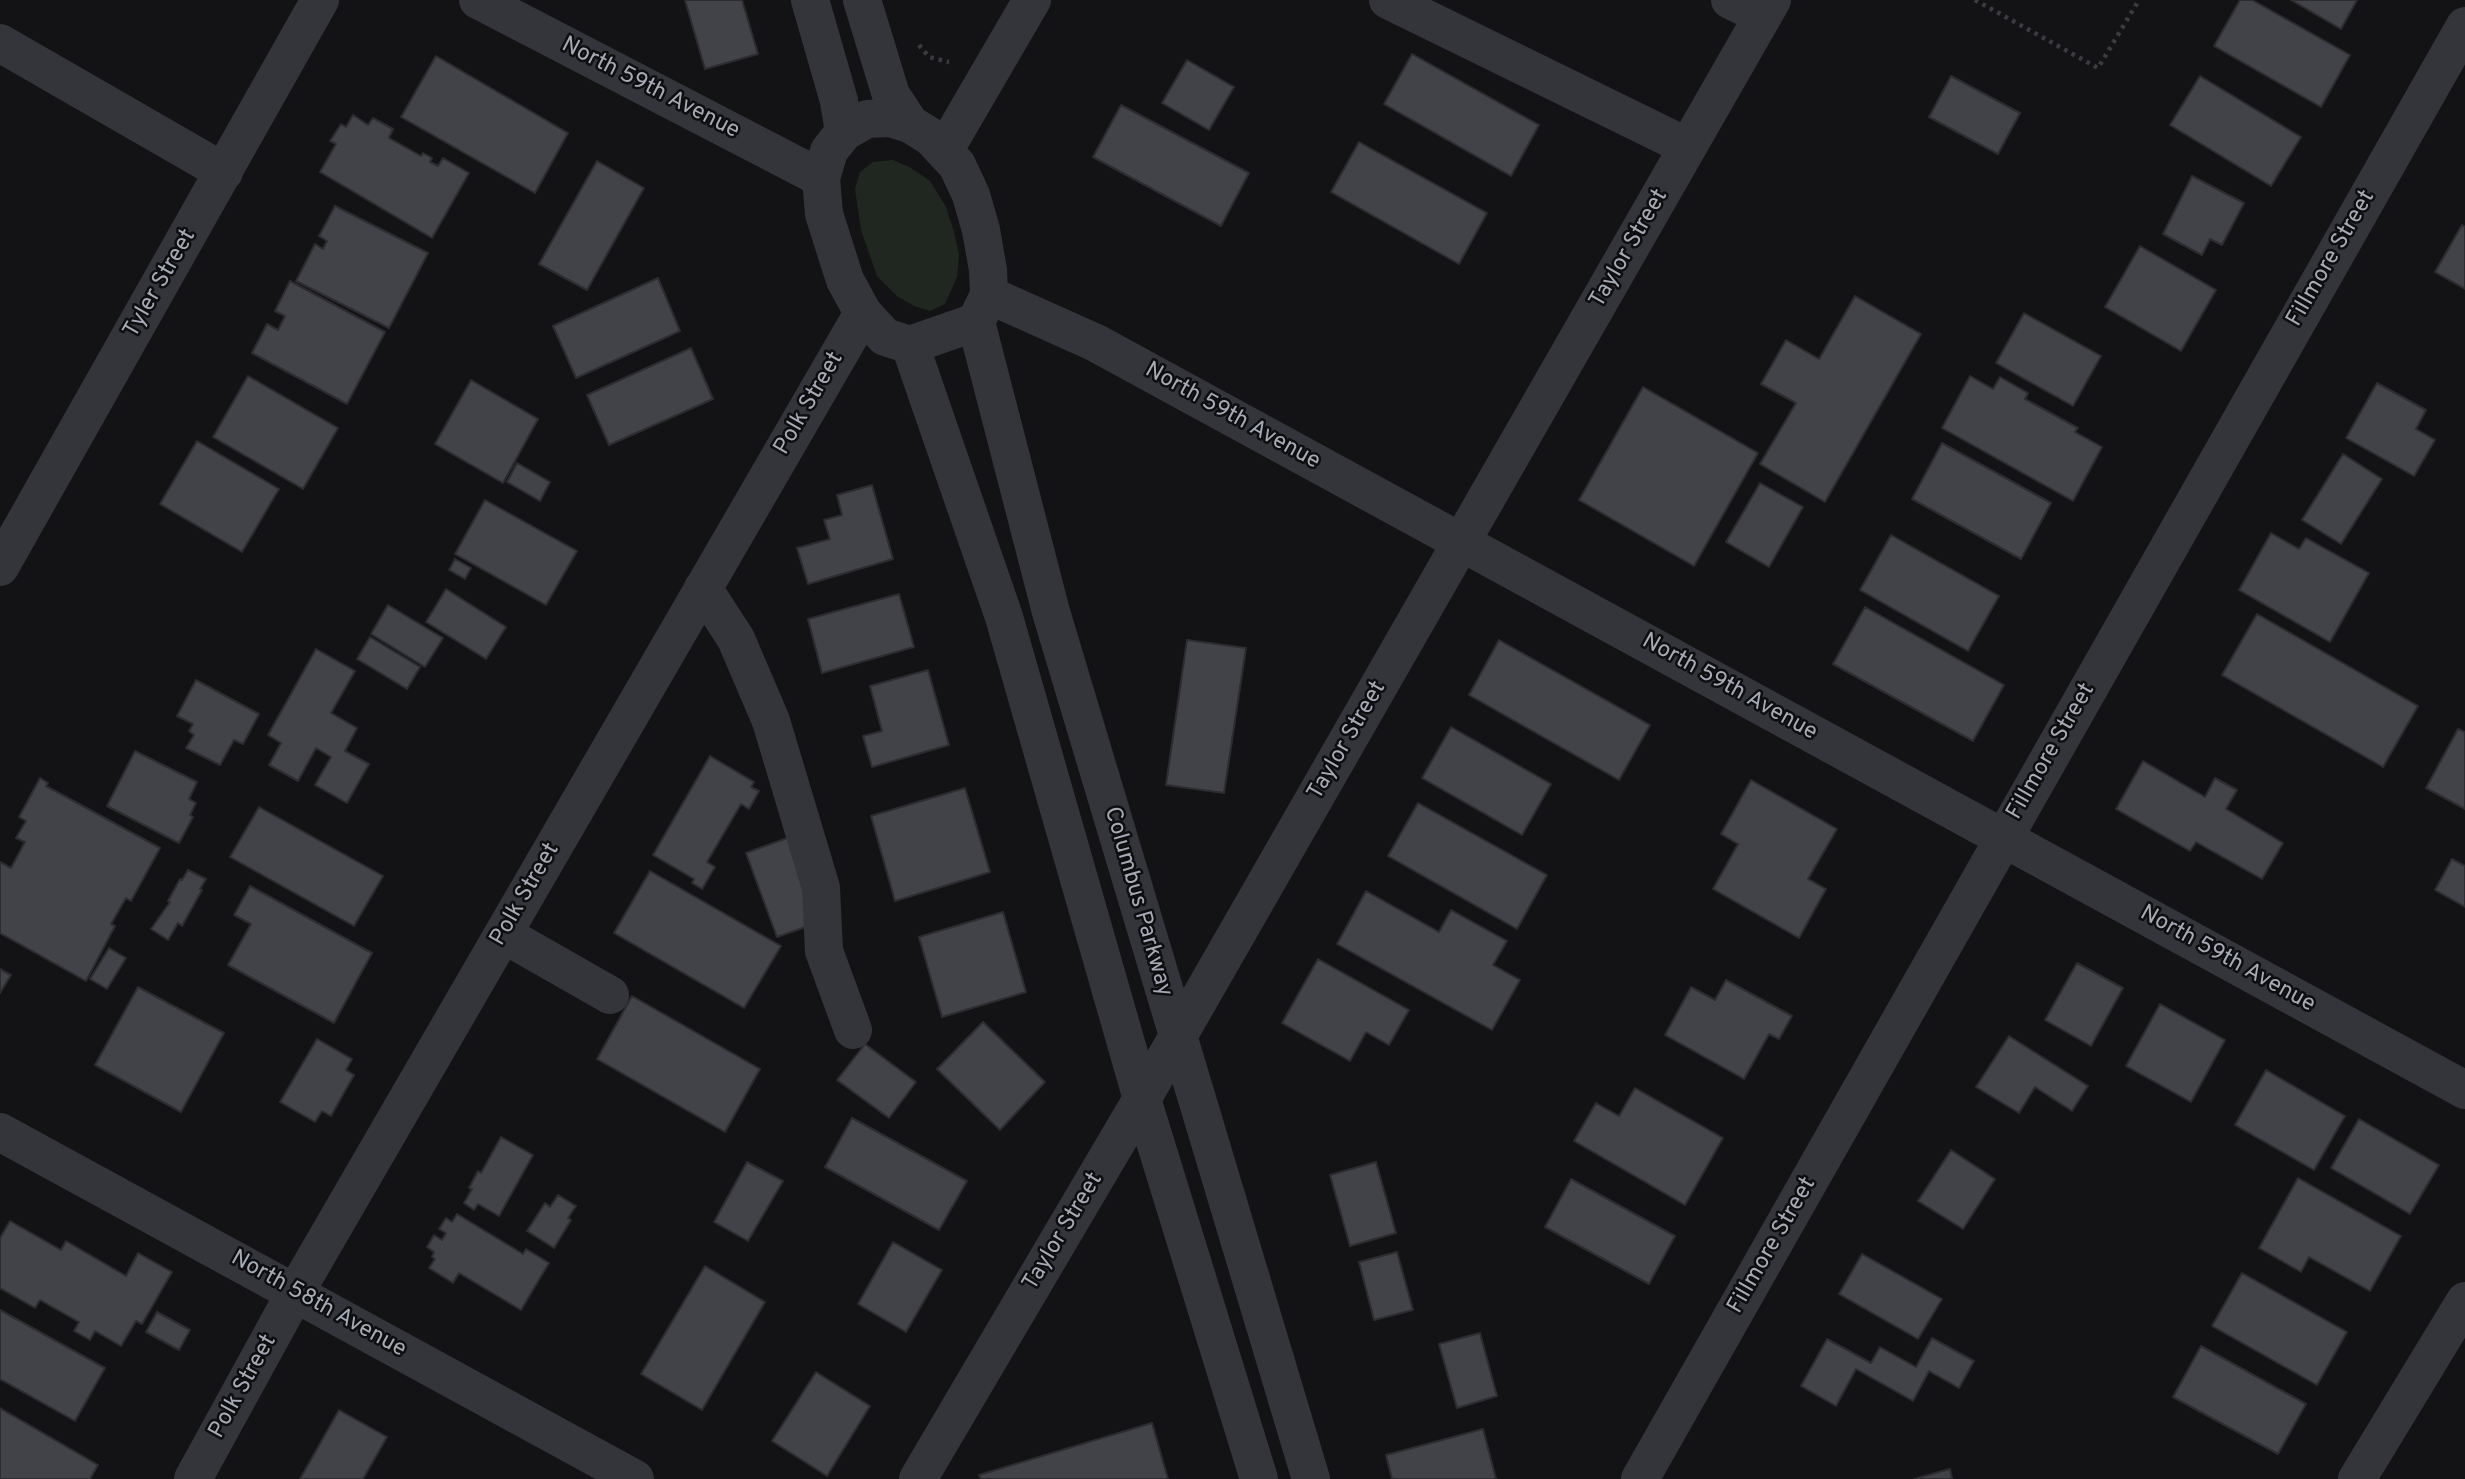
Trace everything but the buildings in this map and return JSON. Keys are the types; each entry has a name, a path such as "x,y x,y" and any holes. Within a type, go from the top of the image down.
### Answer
{"street":[{"name":"Tyler Street","path":"0,567 12,519 224,172 320,0"},
{"name":"North 59th Avenue","path":"478,0 821,178"},
{"path":"810,0 839,101 844,132"},
{"path":"862,0 891,95 911,124"},
{"path":"944,151 1032,0"},
{"path":"1388,0 1688,147"},
{"path":"2448,0 2465,10"},
{"name":"Taylor Street","path":"918,1479 1178,1038 1688,147 1755,5"},
{"name":"Fillmore Street","path":"1640,1479 2465,26"},
{"path":"0,43 224,172"},
{"path":"890,118 911,124 931,137 957,165 971,195 981,230 983,309 910,345 885,337 863,313 845,280 824,214 821,178 829,151 844,132 867,119 890,118"},
{"name":"North 59th Avenue","path":"983,309 1096,343 2465,1090"},
{"name":"Columbus Parkway","path":"983,309 1051,612 1311,1479"},
{"name":"Polk Street","path":"193,1479 295,1293 863,313"},
{"path":"910,345 1004,617 1142,1099 1259,1479"},
{"path":"703,589 736,639 771,721 821,888 824,951 853,1030"},
{"path":"503,934 610,995"},
{"name":"North 58th Avenue","path":"0,1132 635,1479"},
{"path":"2357,1479 2465,1301"}],"path":[{"path":"1975,0 2098,68 2139,0"},
{"path":"911,36 929,57 949,62 956,55"}],"shaded area":[{"path":"893,160 930,181 946,207 954,232 959,255 957,277 945,304 930,311 897,296 877,276 861,230 855,189 860,172 873,162"}]}
